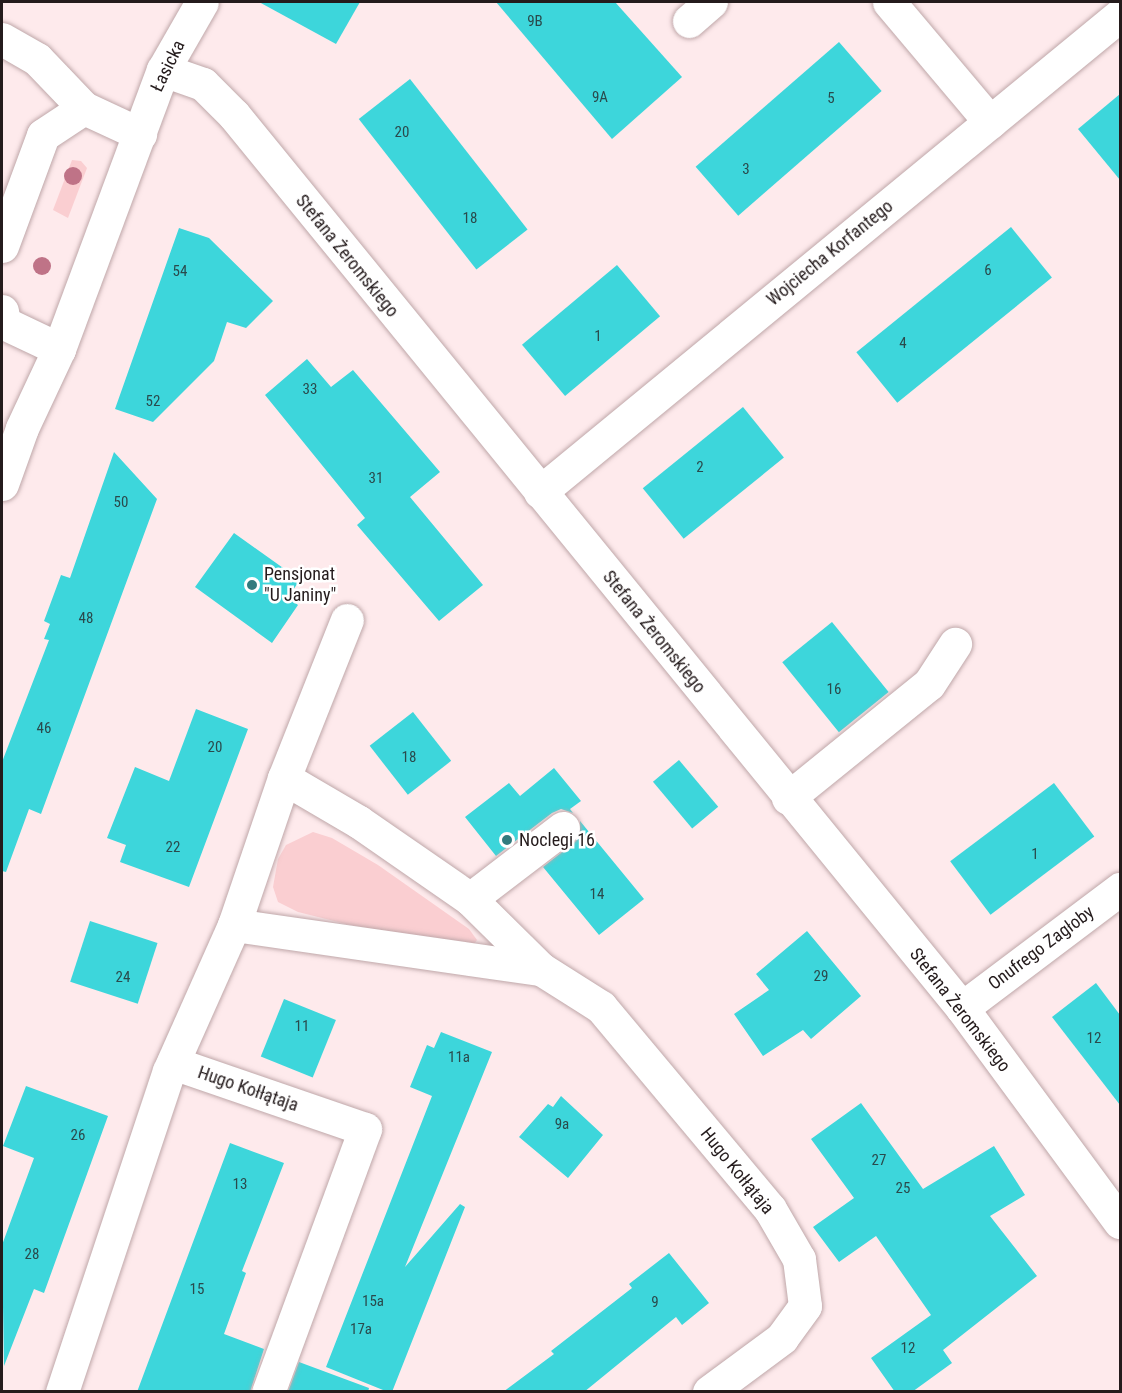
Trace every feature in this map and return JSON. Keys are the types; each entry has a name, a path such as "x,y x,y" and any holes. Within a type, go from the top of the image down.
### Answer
{"street":[{"name":"Łasicka","path":"59,349 163,70 202,2"},
{"path":"889,2 990,122"},
{"name":"Wojciecha Korfantego","path":"540,492 1120,15"},
{"path":"2,39 37,59 84,108 140,134"},
{"name":"Stefana Żeromskiego","path":"163,70 203,84 234,115 788,798 962,1008 1120,1222"},
{"path":"2,246 43,135 84,108"},
{"path":"2,311 4,323 59,349 22,428 2,484"},
{"name":"Hugo Kołłątaja","path":"62,1392 173,1063 234,925 284,777 347,620"},
{"path":"788,798 929,684 956,644"},
{"name":"Hugo Kołłątaja","path":"284,777 359,822 470,899 541,969 601,1006 770,1209 799,1259 805,1306 782,1338 709,1392"},
{"path":"470,899 563,828"},
{"name":"Onufrego Zagłoby","path":"962,1008 1120,889"},
{"name":"Hugo Kołłątaja","path":"234,925 541,969"},
{"name":"Hugo Kołłątaja","path":"173,1063 365,1130 268,1392"}],"shaded area":[{"path":"72,160 81,161 87,168 68,218 53,210"},
{"path":"313,832 332,838 378,865 469,929 477,940 471,948 346,924 298,912 278,902 273,887 278,859 286,845"}],"building":[{"path":"259,2 360,2 336,44"},
{"path":"496,2 615,2 682,77 612,139"},
{"path":"839,42 882,91 738,216 696,167"},
{"path":"410,79 528,230 476,270 359,119"},
{"path":"1120,94 1120,180 1078,129"},
{"path":"1011,227 1052,278 897,403 856,352"},
{"path":"179,228 209,238 273,301 246,328 227,322 214,361 153,422 115,409"},
{"path":"617,265 660,316 565,396 522,345"},
{"path":"307,359 331,387 353,370 440,472 410,497 483,585 439,621 357,525 365,518 265,395"},
{"path":"743,407 784,458 684,539 643,488"},
{"path":"114,452 157,499 41,814 29,809 6,872 2,871 2,762 49,640 44,639 50,624 44,621 61,575 70,578"},
{"name":"Pensjonat \"U Janiny\"","path":"234,533 300,580 288,597 298,605 272,643 195,587"},
{"path":"832,622 889,692 839,732 782,662"},
{"path":"196,709 248,729 189,887 120,862 126,845 107,838 135,767 169,781"},
{"path":"413,712 451,761 408,795 370,746"},
{"path":"679,760 718,807 692,829 653,782"},
{"name":"Noclegi 16","path":"554,768 581,801 570,809 573,813 561,809 552,813 496,856 465,817 509,783 520,796"},
{"path":"1054,783 1094,837 990,915 950,861"},
{"path":"580,821 644,899 599,935 543,867 575,842 580,835"},
{"path":"90,921 158,943 138,1004 70,982"},
{"path":"807,931 861,996 811,1039 803,1030 763,1056 734,1014 769,990 756,974"},
{"path":"1096,983 1120,1015 1120,1105 1052,1017"},
{"path":"284,999 336,1020 313,1077 261,1056"},
{"path":"441,1032 492,1052 405,1267 460,1204 465,1207 392,1392 388,1392 326,1367 432,1096 410,1087 427,1045 434,1048"},
{"path":"26,1086 108,1116 44,1293 34,1289 4,1366 2,1245 34,1158 3,1146"},
{"path":"561,1096 603,1135 568,1178 519,1137 548,1104 553,1107"},
{"path":"861,1103 923,1189 994,1146 1025,1195 990,1216 1037,1276 943,1350 952,1363 912,1392 895,1392 871,1358 931,1315 876,1236 839,1262 813,1227 854,1198 811,1139"},
{"path":"230,1143 284,1163 242,1271 246,1273 224,1334 264,1349 250,1392 137,1392"},
{"path":"669,1253 709,1303 682,1325 676,1317 584,1392 503,1392 554,1354 551,1351 632,1288 629,1284"},
{"path":"299,1362 369,1388 368,1392 288,1392"}],"place":[{"name":"Pensjonat \"U Janiny\"","path":"252,585"},
{"name":"Noclegi 16","path":"507,840"}]}
